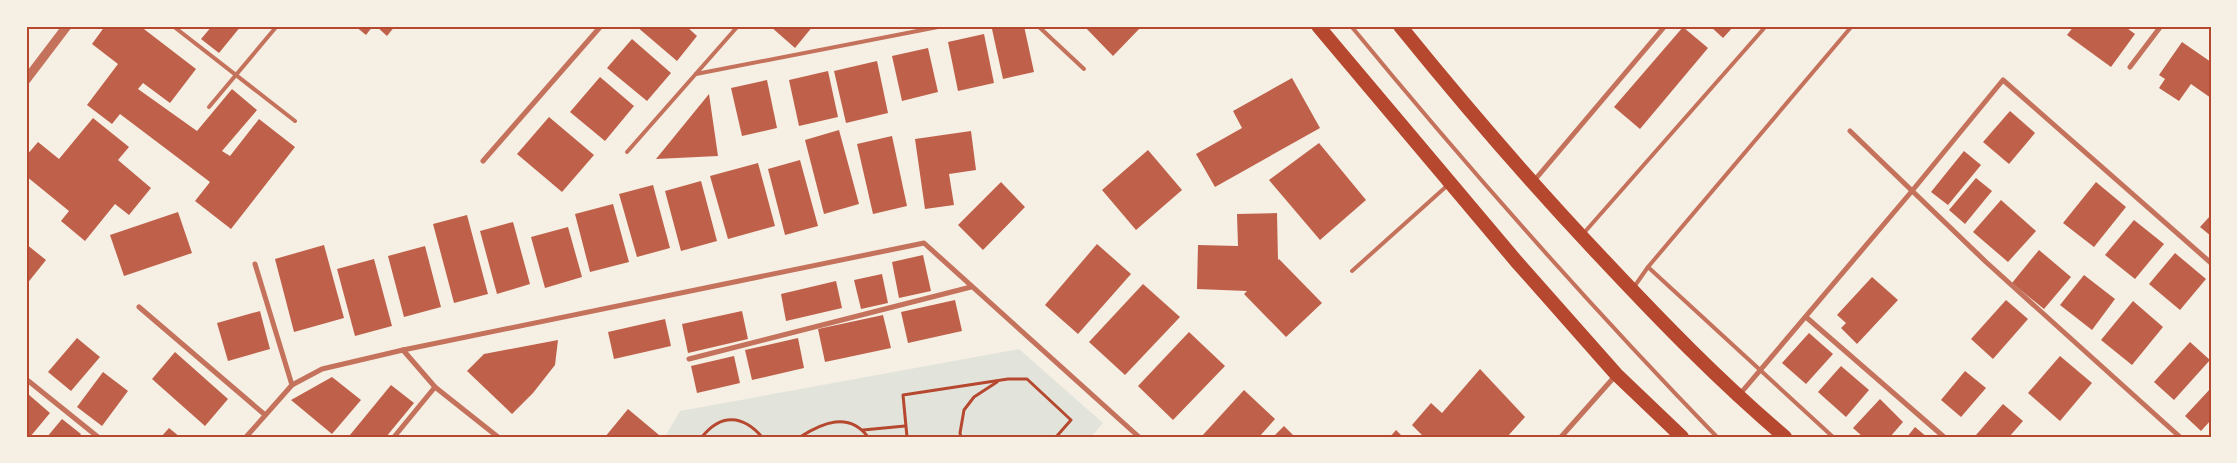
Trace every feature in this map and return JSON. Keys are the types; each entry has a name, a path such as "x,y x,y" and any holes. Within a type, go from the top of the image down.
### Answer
{"highway":[{"path":"1318,26 1516,261 1616,374 1682,437"},
{"path":"1400,26 1581,236 1737,397 1785,437"}],"street":[{"path":"26,80 67,26"},
{"path":"484,162 602,26"},
{"path":"1533,182 1665,26"},
{"path":"2130,67 2161,26"},
{"path":"1737,397 1761,371 2003,80 2211,263"},
{"path":"1850,130 1986,262 2180,437"},
{"path":"246,437 264,414 292,385 322,369 403,350 924,243 1139,437"},
{"path":"256,264 292,385"},
{"path":"689,359 971,287"},
{"path":"139,308 264,414"},
{"path":"1806,317 1944,437"},
{"path":"403,350 435,388 498,437"},
{"path":"1561,437 1616,374"},
{"path":"26,379 98,437"},
{"path":"394,437 435,388"}],"lane":[{"path":"173,26 295,121"},
{"path":"209,107 277,26"},
{"path":"627,152 738,26"},
{"path":"696,74 943,26"},
{"path":"1038,26 1084,69"},
{"path":"1351,26 1535,242 1635,352 1717,437"},
{"path":"1581,236 1766,26"},
{"path":"1632,290 1648,267 1852,26"},
{"path":"1352,271 1451,183"},
{"path":"1648,267 1833,437"}],"path":[{"path":"907,437 903,395 999,381 1027,379 1070,420 1054,437"},
{"path":"961,437 964,410 974,397 999,381"},
{"path":"702,437 714,424 727,419 740,420 753,427 762,437"},
{"path":"800,437 816,427 834,421 849,422 863,430 868,437"},
{"path":"863,430 906,426"}],"shaded area":[{"path":"1019,349 1103,423 1091,437 665,437 680,411"}],"building":[{"path":"105,26 140,26 196,69 170,103 143,83 138,89 197,131 232,89 257,110 222,151 230,156 259,119 295,147 231,229 195,201 210,182 120,114 112,124 87,105 118,64 92,44"},
{"path":"212,26 241,26 219,53 201,39"},
{"path":"355,26 373,26 366,35"},
{"path":"376,26 395,26 387,36"},
{"path":"636,26 686,26 697,36 677,61"},
{"path":"770,26 813,26 795,48"},
{"path":"1005,26 1024,26 1034,72 1003,79 992,29"},
{"path":"1084,26 1142,26 1113,56"},
{"path":"1710,26 1734,26 1723,38"},
{"path":"2074,26 2124,26 2135,34 2111,67 2067,35"},
{"path":"1683,27 1708,48 1640,129 1614,107"},
{"path":"984,34 994,83 958,91 948,42"},
{"path":"632,39 671,73 647,101 607,68"},
{"path":"2182,42 2211,62 2211,98 2191,84 2179,101 2159,88 2165,79 2159,75"},
{"path":"928,48 938,92 902,101 892,56"},
{"path":"877,61 888,113 846,123 834,71"},
{"path":"828,71 838,117 799,126 789,80"},
{"path":"600,77 634,106 605,141 570,112"},
{"path":"1292,78 1320,128 1215,187 1196,154 1242,128 1233,111"},
{"path":"767,80 777,128 742,136 731,88"},
{"path":"709,94 718,156 656,159"},
{"path":"2010,111 2035,133 2009,164 1983,142"},
{"path":"549,117 594,155 562,192 517,154"},
{"path":"93,118 129,147 118,160 151,188 129,215 115,204 85,241 61,221 69,211 26,176 26,156 38,142 59,159"},
{"path":"839,130 859,204 824,214 805,140"},
{"path":"971,131 976,170 949,174 954,205 925,209 915,139"},
{"path":"892,136 907,206 873,214 857,144"},
{"path":"1319,143 1366,200 1320,240 1269,180"},
{"path":"1148,150 1182,190 1136,230 1102,190"},
{"path":"1964,151 1981,165 1948,205 1931,192"},
{"path":"800,160 818,226 785,235 768,169"},
{"path":"758,163 775,226 728,239 710,176"},
{"path":"1976,178 1992,191 1965,224 1949,210"},
{"path":"701,181 717,241 681,251 665,191"},
{"path":"1001,182 1025,207 983,250 958,225"},
{"path":"2096,182 2126,207 2094,247 2063,223"},
{"path":"653,185 670,248 637,257 619,194"},
{"path":"2001,200 2036,231 2008,262 1973,232"},
{"path":"613,204 629,262 590,272 575,214"},
{"path":"178,212 192,253 124,276 110,235"},
{"path":"1277,213 1278,260 1322,303 1286,337 1244,294 1247,291 1197,289 1198,245 1238,246 1237,214"},
{"path":"467,215 488,294 454,303 433,224"},
{"path":"2211,215 2211,236 2200,227"},
{"path":"2134,220 2164,244 2135,279 2105,255"},
{"path":"513,222 530,284 497,294 480,231"},
{"path":"568,227 582,277 545,288 531,237"},
{"path":"26,244 46,260 26,285"},
{"path":"1097,244 1131,274 1078,334 1045,305"},
{"path":"324,245 344,318 294,332 275,259"},
{"path":"425,246 441,307 404,317 388,256"},
{"path":"2039,250 2071,277 2044,309 2012,283"},
{"path":"2175,253 2206,279 2180,310 2149,284"},
{"path":"923,255 931,291 899,298 892,262"},
{"path":"374,259 392,326 355,336 337,269"},
{"path":"882,274 888,303 861,309 854,280"},
{"path":"2084,275 2115,299 2092,330 2060,305"},
{"path":"1872,277 1898,300 1857,344 1841,328 1846,323 1837,315"},
{"path":"836,281 842,308 786,321 781,294"},
{"path":"1143,284 1180,317 1125,375 1089,342"},
{"path":"955,300 962,331 908,343 901,312"},
{"path":"2006,300 2028,319 1993,359 1971,339"},
{"path":"2133,301 2163,327 2132,365 2101,340"},
{"path":"260,311 270,349 228,361 217,323"},
{"path":"742,311 748,339 688,353 682,324"},
{"path":"883,315 891,348 825,362 818,329"},
{"path":"665,319 671,346 614,359 608,332"},
{"path":"1189,332 1225,366 1173,420 1138,386"},
{"path":"1809,333 1833,354 1806,384 1782,363"},
{"path":"77,338 100,357 71,391 48,372"},
{"path":"798,338 804,368 752,380 745,350"},
{"path":"558,340 555,365 533,393 512,414 467,371 484,354"},
{"path":"2190,342 2210,360 2174,400 2154,382"},
{"path":"175,352 228,399 205,426 152,379"},
{"path":"734,356 740,383 697,393 691,366"},
{"path":"2060,356 2092,383 2060,421 2028,393"},
{"path":"1841,366 1869,390 1846,417 1818,392"},
{"path":"1480,369 1525,417 1507,437 1424,437 1412,425 1431,403 1442,413"},
{"path":"1965,371 1986,388 1961,417 1941,400"},
{"path":"103,372 128,391 102,426 77,407"},
{"path":"332,377 361,400 332,434 291,400"},
{"path":"391,385 414,403 386,437 353,437 350,435"},
{"path":"2211,388 2211,420 2201,431 2185,416"},
{"path":"1244,390 1275,419 1259,437 1201,437"},
{"path":"28,394 50,413 30,437 26,437"},
{"path":"1880,399 1903,422 1890,437 1863,437 1853,428"},
{"path":"2003,404 2023,421 2009,437 1978,437 1976,435"},
{"path":"628,409 659,435 658,437 605,437"},
{"path":"62,419 81,434 79,437 47,437"},
{"path":"1284,426 1295,437 1273,437"},
{"path":"1915,427 1927,437 1907,437"},
{"path":"169,428 180,437 161,437"},
{"path":"1396,430 1403,437 1390,437"}]}
